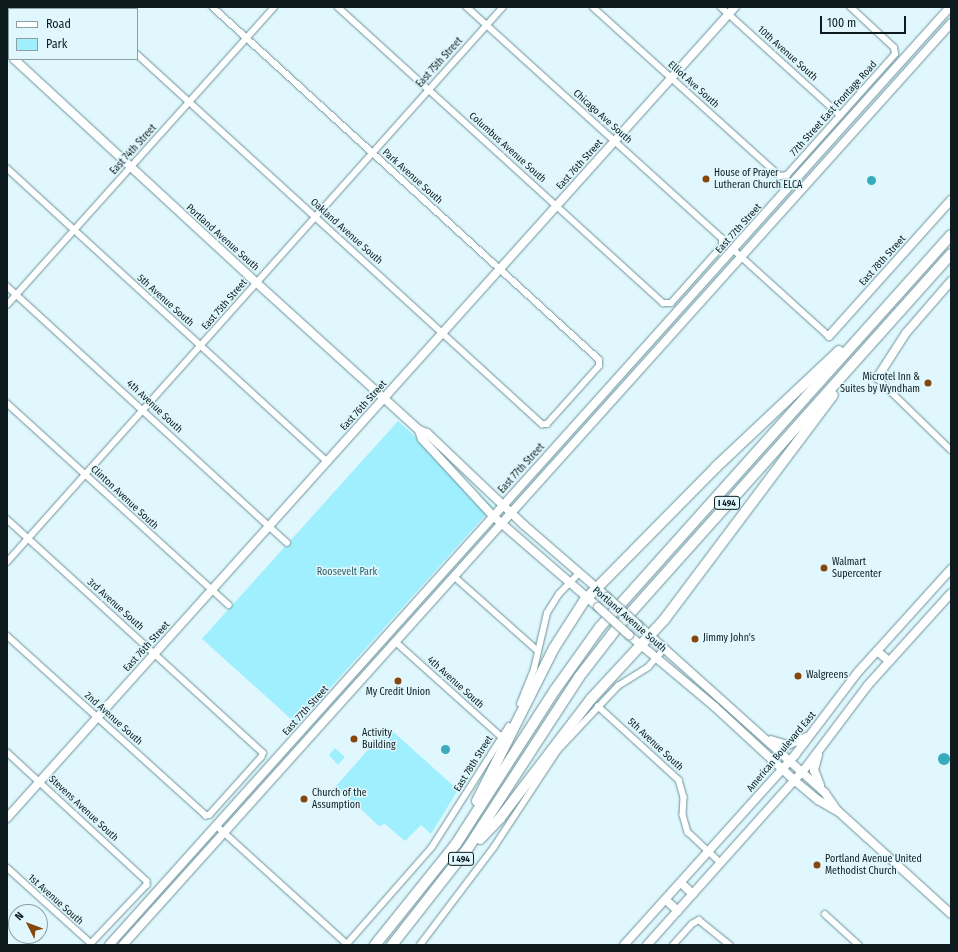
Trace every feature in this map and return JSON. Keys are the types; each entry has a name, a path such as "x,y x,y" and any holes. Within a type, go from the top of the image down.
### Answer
{"highway":[{"name":"I 494","path":"375,945 456,844 558,685 600,628 951,235"},
{"name":"I 494","path":"392,945 454,867 579,677 609,638 951,254"},
{"path":"456,844 554,648 588,598 716,467 878,316"},
{"path":"454,867 500,818 591,700 650,636 715,553 860,355"}],"street":[{"name":"Park Avenue South","path":"212,7 599,360 596,370 547,424 542,424"},
{"name":"East 74th Street","path":"7,305 274,7"},
{"name":"Columbus Avenue South","path":"338,7 663,303"},
{"name":"Chicago Ave South","path":"466,7 615,141 723,242 722,246 671,303 663,303"},
{"name":"East 75th Street","path":"7,562 201,346 256,282 504,7"},
{"name":"Elliot Ave South","path":"593,7 780,176"},
{"name":"10th Avenue South","path":"722,7 840,115"},
{"name":"East 76th Street","path":"7,818 735,7"},
{"name":"77th Street East Frontage Road","path":"780,176 787,175 895,54 894,48 850,7"},
{"name":"East 77th Street","path":"109,945 493,516 734,250 950,7"},
{"name":"East 77th Street","path":"123,945 951,23"},
{"name":"Oakland Avenue South","path":"138,55 542,424"},
{"name":"Portland Avenue South","path":"15,60 130,168 419,430 427,433 503,506 802,771 825,792 839,812"},
{"name":"5th Avenue South","path":"7,168 328,462"},
{"name":"East 78th Street","path":"829,336 951,200"},
{"path":"734,250 829,336"},
{"path":"951,282 906,333 876,378 951,450"},
{"name":"4th Avenue South","path":"7,286 144,410 287,543"},
{"name":"Clinton Avenue South","path":"7,403 229,605"},
{"name":"Portland Avenue South","path":"419,430 422,439 493,516 657,658 782,770 818,800 839,812 950,911"},
{"name":"3rd Avenue South","path":"7,519 263,753 262,757 236,787 210,815 206,816"},
{"name":"American Boulevard East","path":"624,945 790,761 814,732 851,680 951,569"},
{"name":"East 78th Street","path":"346,945 432,847 503,738 527,690 547,613 578,572"},
{"path":"455,577 538,651"},
{"path":"647,945 721,864 802,771 823,746 863,691 951,593"},
{"name":"2nd Avenue South","path":"7,636 206,816"},
{"name":"4th Avenue South","path":"396,642 503,738"},
{"path":"420,945 486,858 558,750 618,686 648,667 665,648"},
{"path":"877,651 889,661"},
{"name":"5th Avenue South","path":"598,706 679,780 684,797 684,824 688,832 721,864"},
{"path":"763,736 787,745 803,739 814,732"},
{"path":"823,746 816,758 814,770 817,781 825,792"},
{"name":"Stevens Avenue South","path":"7,752 147,881 147,885 91,944"},
{"path":"217,826 346,945"},
{"name":"1st Avenue South","path":"7,868 91,944"},
{"path":"681,883 693,894"},
{"path":"113,945 146,908 153,896"},
{"path":"666,900 678,911"},
{"path":"824,914 859,945"},
{"path":"673,945 692,924 699,920 730,945"}],"green space":[{"name":"Roosevelt Park","path":"398,421 493,507 297,724 202,639"},
{"path":"388,727 458,790 431,834 421,825 405,841 385,824 379,826 336,786"},
{"path":"335,748 345,757 338,765 329,755"}],"shaded area":[{"path":"869,176 873,176 875,180 873,184 869,184 867,182 867,178"},
{"path":"443,745 447,745 449,749 447,753 443,753 441,751 441,747"},
{"path":"942,753 946,753 950,759 946,765 942,765 938,761 938,757"}],"place":[{"name":"House of Prayer Lutheran Church ELCA","path":"706,179"},
{"name":"Microtel Inn & Suites by Wyndham","path":"928,383"},
{"name":"Walmart Supercenter","path":"824,568"},
{"name":"Jimmy John's","path":"695,639"},
{"name":"Walgreens","path":"798,676"},
{"name":"My Credit Union","path":"398,681"},
{"name":"Activity Building","path":"354,739"},
{"name":"Church of the Assumption","path":"304,799"},
{"name":"Portland Avenue United Methodist Church","path":"817,865"}]}
